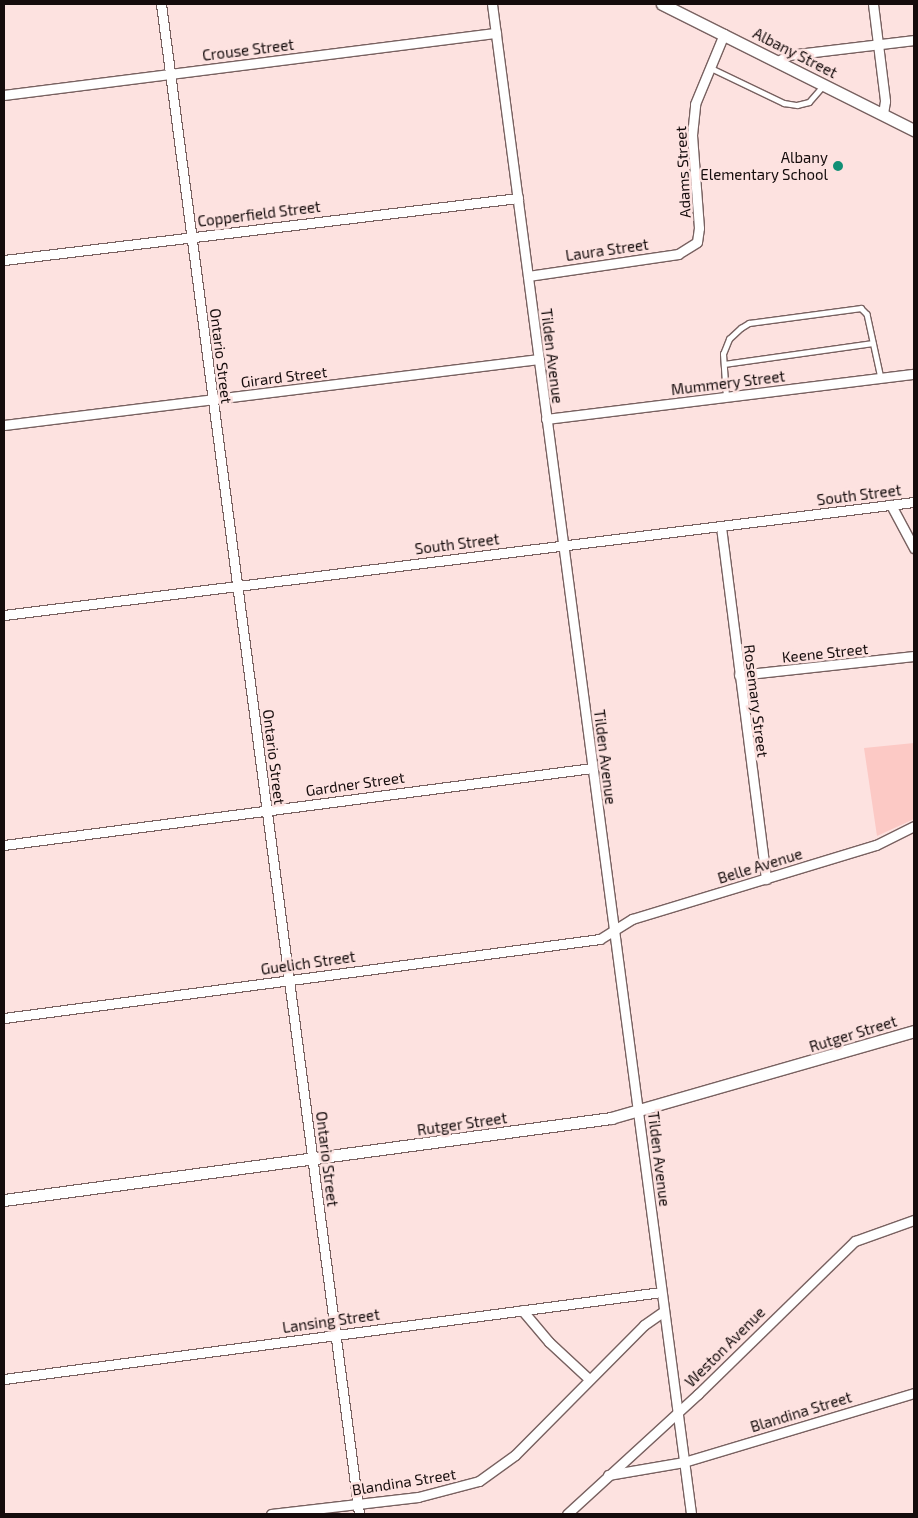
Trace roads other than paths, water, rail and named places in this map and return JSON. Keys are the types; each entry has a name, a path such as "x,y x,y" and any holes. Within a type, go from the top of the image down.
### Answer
{"street":[{"name":"Ontario Street","path":"161,4 359,1514"},
{"name":"Tilden Avenue","path":"492,4 691,1514"},
{"name":"Albany Street","path":"662,4 914,130"},
{"path":"873,4 885,101 883,114"},
{"name":"Crouse Street","path":"4,95 496,34"},
{"name":"Adams Street","path":"688,250 697,242 699,228 692,135 695,104 724,34"},
{"path":"778,61 789,55 914,40"},
{"name":"Copperfield Street","path":"4,260 518,198"},
{"name":"Laura Street","path":"528,276 678,254 688,250"},
{"name":"Girard Street","path":"4,425 539,359"},
{"name":"Mummery Street","path":"546,419 914,374"},
{"name":"South Street","path":"4,615 914,502"},
{"path":"891,505 914,548"},
{"name":"Rosemary Street","path":"720,527 766,879"},
{"name":"Keene Street","path":"739,675 914,656"},
{"name":"Gardner Street","path":"4,845 592,768"},
{"name":"Belle Avenue","path":"614,931 632,919 876,845 914,826"},
{"name":"Guelich Street","path":"4,1018 600,939 614,931"},
{"name":"Rutger Street","path":"4,1200 553,1127 639,1111 914,1031"},
{"name":"Weston Avenue","path":"567,1514 678,1412 855,1241 914,1220"},
{"name":"Lansing Street","path":"4,1379 661,1292"},
{"path":"522,1310 549,1342 589,1380"},
{"name":"Blandina Street","path":"271,1514 418,1497 479,1481 515,1455 644,1325 664,1311"},
{"name":"Blandina Street","path":"608,1475 684,1462 914,1392"}],"lane":[{"path":"709,67 784,103 797,105 809,102 825,84"},
{"path":"726,397 723,354 729,339 741,328 749,324 861,308 867,314 881,378"},
{"path":"724,364 873,344"}],"place":[{"name":"Albany Elementary School","path":"838,166"}]}
